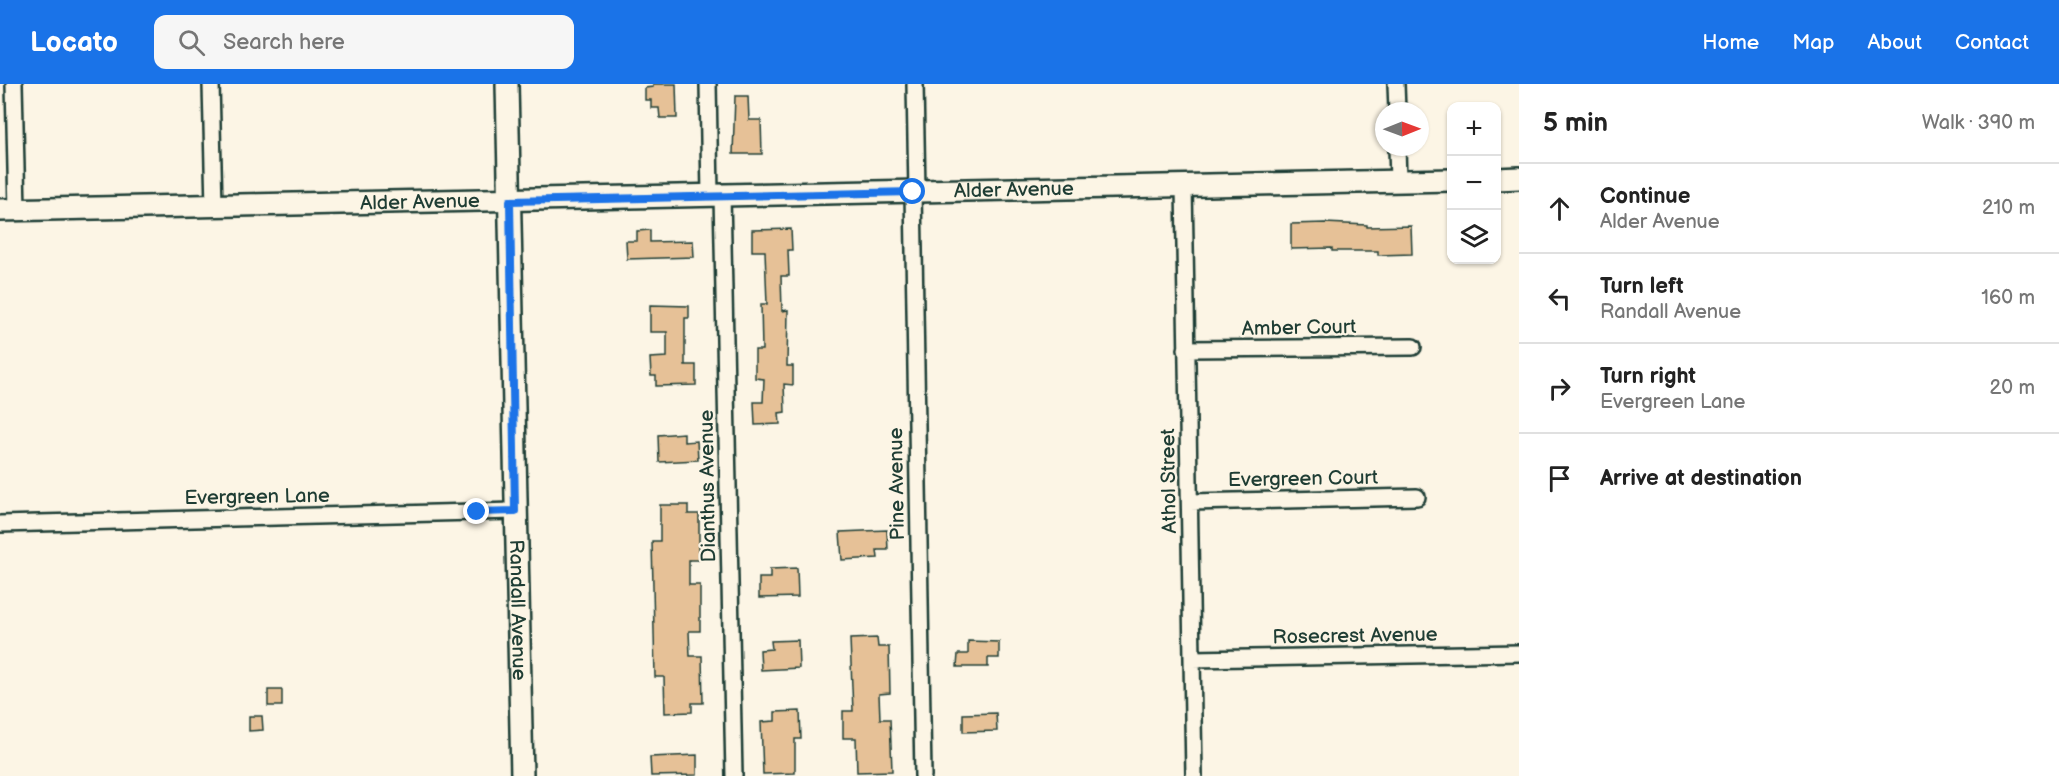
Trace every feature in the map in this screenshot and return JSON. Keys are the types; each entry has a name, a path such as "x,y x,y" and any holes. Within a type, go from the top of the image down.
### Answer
{"main road":[{"name":"Randall Avenue","path":"507,84 522,776"},
{"path":"1501,179 1519,178"},
{"name":"Alder Avenue","path":"8,210 1447,180"}],"street":[{"path":"8,210 14,84"},
{"path":"210,84 214,207"},
{"name":"Dianthus Avenue","path":"708,84 716,195 734,776"},
{"name":"Pine Avenue","path":"915,84 923,776"},
{"path":"1396,84 1397,102"},
{"path":"1397,156 1398,181"},
{"name":"Athol Street","path":"1184,186 1194,776"},
{"name":"Amber Court","path":"1186,349 1413,347"},
{"name":"Evergreen Court","path":"1190,502 1418,497"},
{"name":"Evergreen Lane","path":"0,524 515,511"},
{"name":"Rosecrest Avenue","path":"1192,659 1519,653"}],"building":[{"path":"653,84 676,84 677,118 660,118 659,108 651,108 651,100 645,100 645,88 653,87"},
{"path":"735,96 748,96 749,120 761,120 762,154 733,154"},
{"path":"1291,224 1367,225 1367,227 1411,226 1412,254 1378,255 1378,251 1332,251 1332,248 1291,249"},
{"path":"791,229 792,250 788,250 789,276 781,276 782,311 788,310 787,366 793,366 793,385 784,384 785,412 779,413 780,424 755,425 754,402 763,402 764,379 755,378 755,350 762,350 761,304 767,304 765,251 752,251 752,230"},
{"path":"650,230 650,242 693,241 694,257 627,259 626,241 637,241 637,231"},
{"path":"650,305 689,306 689,318 685,318 685,365 696,365 696,385 656,386 656,376 651,376 650,358 667,357 667,332 650,332"},
{"path":"684,433 684,442 697,441 698,460 659,462 658,435"},
{"path":"660,505 688,505 688,514 699,514 699,560 689,560 689,585 700,585 700,631 689,631 690,656 702,656 703,703 692,703 692,712 665,713 664,677 655,677 652,541 660,541"},
{"path":"887,530 888,550 877,550 878,558 842,560 840,532"},
{"path":"797,568 798,597 759,598 759,578 770,578 770,569"},
{"path":"877,638 878,647 889,647 890,693 879,694 880,719 890,719 892,771 857,772 856,738 843,738 843,711 853,711 850,639"},
{"path":"798,640 799,668 761,670 760,650 772,649 771,641"},
{"path":"968,641 999,642 999,658 988,658 988,667 957,667 958,654 968,654"},
{"path":"268,690 282,690 282,706 268,706"},
{"path":"800,711 801,739 795,739 795,773 763,774 761,722 775,721 775,712"},
{"path":"996,713 997,731 963,732 963,714"},
{"path":"249,716 262,716 263,730 249,731"},
{"path":"697,755 697,775 651,776 650,757"}],"route":[{"path":"477,512 515,511 510,201 913,192"}]}
